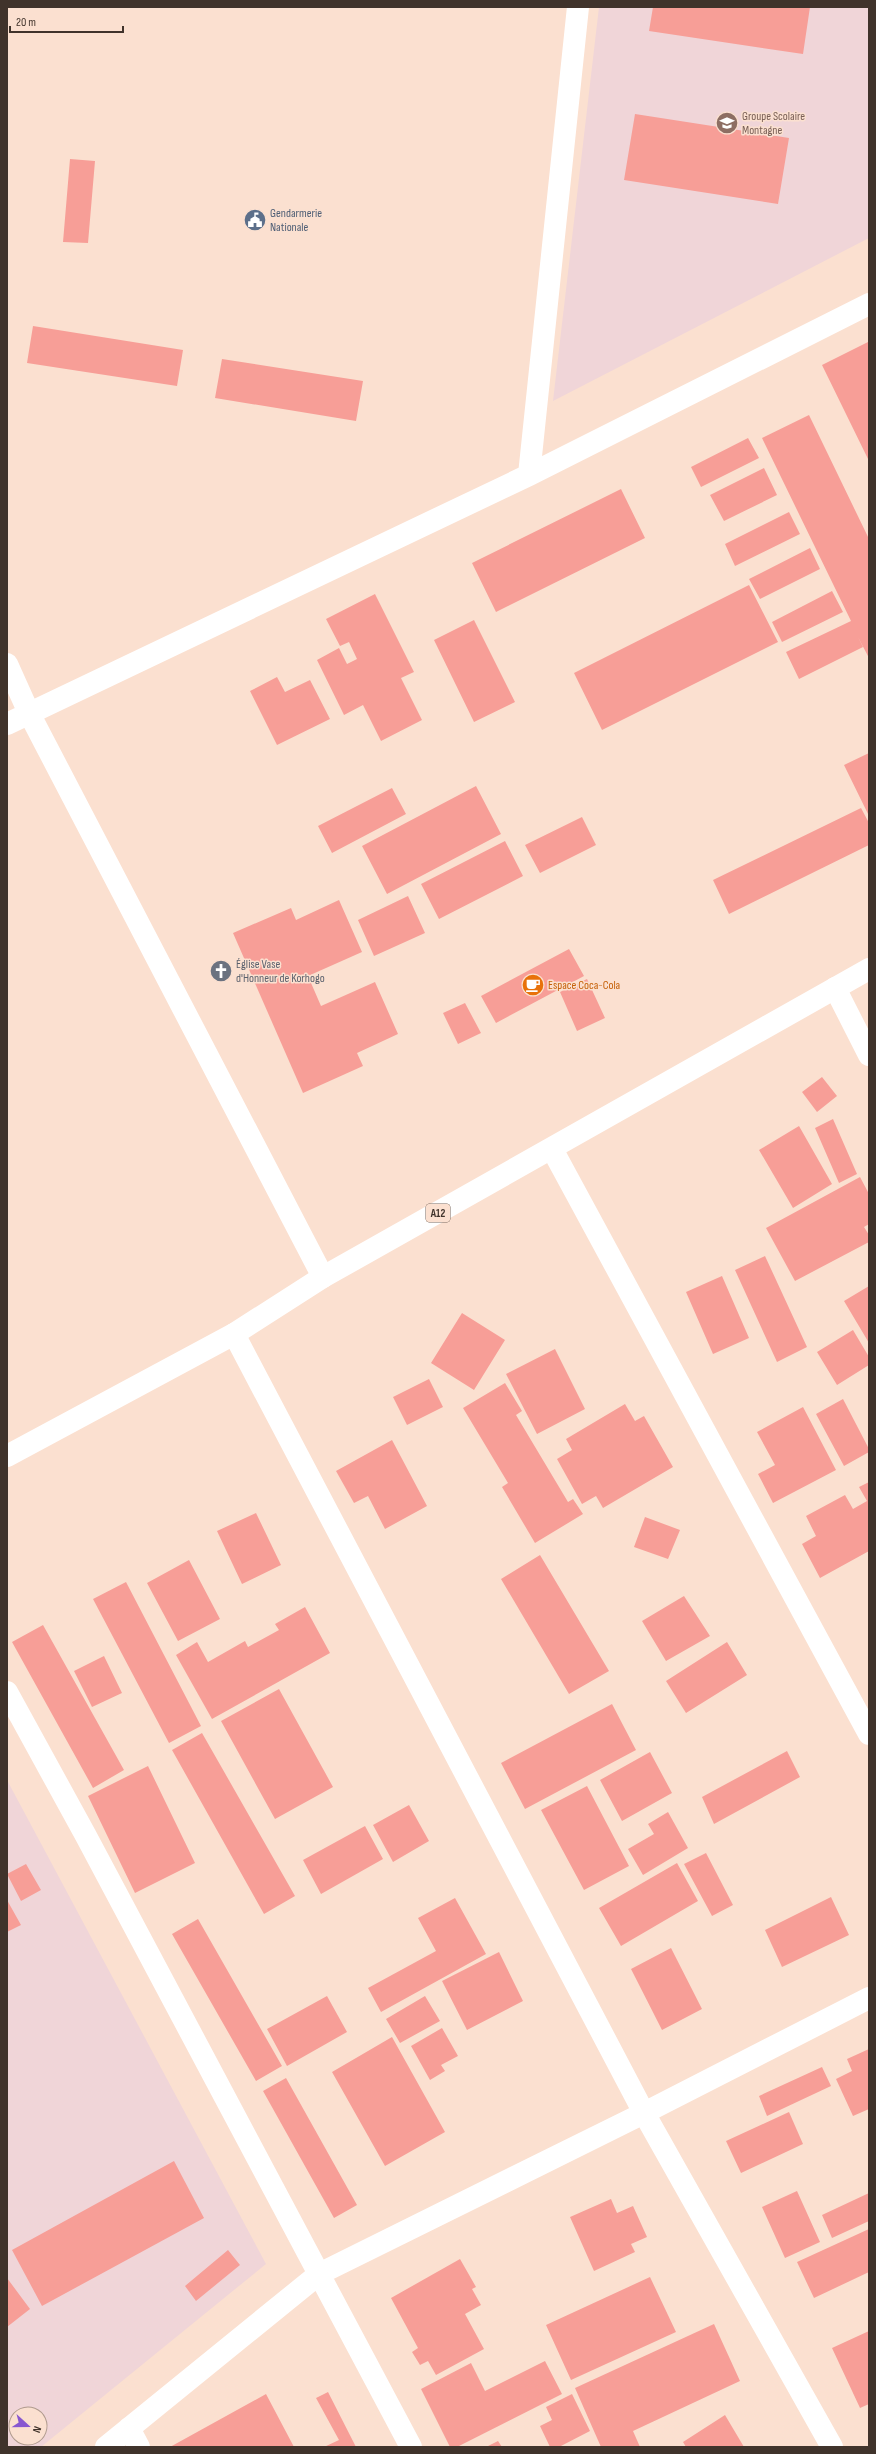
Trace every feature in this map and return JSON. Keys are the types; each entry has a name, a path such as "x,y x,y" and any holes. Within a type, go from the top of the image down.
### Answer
{"street":[{"path":"529,475 578,7"},
{"path":"7,724 529,475 869,304"},
{"path":"7,664 29,713 323,1277"},
{"name":"A12","path":"7,1456 234,1334 323,1277 552,1149 869,968"},
{"path":"835,988 869,1055"},
{"path":"552,1149 869,1734"},
{"path":"234,1334 644,2113 832,2447"},
{"path":"7,1692 411,2447"},
{"path":"106,2447 319,2274 644,2113 869,1998"},
{"path":"129,2428 139,2447"}],"shaded area":[{"name":"Groupe Scolaire Montagne","path":"599,7 869,7 869,238 553,401"},
{"path":"7,1780 266,2264 48,2441 48,2406 8,2406 8,2446 42,2446 7,2447"}],"building":[{"path":"653,7 810,7 803,54 649,31"},
{"path":"635,114 789,138 778,204 624,180"},
{"path":"70,159 95,161 88,243 63,242"},
{"path":"33,326 183,350 177,386 27,363"},
{"path":"868,342 869,345 869,461 822,365"},
{"path":"222,359 363,381 356,421 215,398"},
{"path":"809,415 869,539 869,658 858,637 863,647 799,679 786,652 851,621 762,438"},
{"path":"748,438 759,458 701,487 691,467"},
{"path":"764,468 777,495 724,521 710,495"},
{"path":"621,489 645,538 496,612 472,563"},
{"path":"789,512 800,534 735,566 725,544"},
{"path":"810,548 820,569 760,599 749,579"},
{"path":"749,585 778,642 602,730 574,673"},
{"path":"832,591 843,612 782,642 772,622"},
{"path":"375,594 414,672 401,678 422,720 381,741 363,705 344,715 317,660 339,648 347,664 357,659 349,642 340,646 326,619"},
{"path":"474,620 515,702 474,722 434,640"},
{"path":"277,677 285,692 310,680 330,719 277,745 250,691"},
{"path":"869,753 869,816 844,765"},
{"path":"476,786 501,834 387,894 362,846"},
{"path":"392,788 406,814 332,853 318,826"},
{"path":"861,808 869,823 869,845 729,914 713,880"},
{"path":"582,817 596,845 540,873 525,845"},
{"path":"505,841 523,876 439,919 421,884"},
{"path":"408,896 425,933 374,956 358,920"},
{"path":"339,900 362,952 308,976 321,1006 375,982 398,1034 357,1053 363,1066 303,1093 233,933 291,908 296,920"},
{"path":"569,949 584,976 496,1023 481,996"},
{"path":"587,979 605,1018 577,1031 560,992"},
{"path":"465,1003 481,1033 458,1044 443,1013"},
{"path":"822,1077 837,1096 817,1112 802,1092"},
{"path":"833,1119 857,1174 839,1183 815,1128"},
{"path":"799,1126 832,1184 793,1208 759,1150"},
{"path":"860,1177 869,1194 869,1224 864,1227 869,1235 869,1242 795,1281 766,1228"},
{"path":"765,1256 807,1347 777,1362 735,1270"},
{"path":"722,1276 749,1338 713,1354 686,1292"},
{"path":"869,1286 869,1343 844,1301"},
{"path":"462,1313 505,1340 474,1390 431,1363"},
{"path":"853,1330 869,1357 869,1365 837,1385 817,1352"},
{"path":"555,1349 585,1409 537,1434 506,1374"},
{"path":"429,1379 443,1407 407,1425 393,1397"},
{"path":"505,1383 522,1411 516,1415 568,1502 573,1499 583,1514 535,1543 502,1487 508,1483 463,1408"},
{"path":"843,1399 869,1449 869,1452 844,1466 816,1414"},
{"path":"625,1404 635,1421 644,1416 673,1467 603,1508 596,1496 582,1504 557,1459 572,1450 566,1439"},
{"path":"803,1407 836,1470 773,1503 758,1474 775,1465 757,1432"},
{"path":"392,1440 427,1506 385,1529 368,1496 354,1503 336,1471"},
{"path":"869,1482 869,1551 820,1578 802,1544 816,1536 806,1516 845,1495 853,1509 867,1501 859,1487"},
{"path":"256,1513 281,1565 242,1584 217,1531"},
{"path":"645,1517 680,1530 668,1559 634,1547"},
{"path":"540,1555 609,1671 569,1694 501,1579"},
{"path":"189,1560 220,1619 178,1641 147,1583"},
{"path":"126,1582 201,1726 169,1743 93,1599"},
{"path":"684,1596 710,1636 666,1661 642,1621"},
{"path":"305,1607 330,1653 212,1719 176,1655 197,1642 208,1662 245,1641 248,1647 279,1630 275,1624"},
{"path":"43,1625 124,1770 93,1788 12,1642"},
{"path":"727,1642 747,1675 686,1713 666,1681"},
{"path":"104,1656 122,1693 92,1707 74,1671"},
{"path":"279,1689 333,1787 275,1819 221,1721"},
{"path":"612,1704 636,1750 525,1809 501,1763"},
{"path":"202,1733 295,1896 264,1914 172,1750"},
{"path":"787,1751 800,1777 714,1824 702,1797"},
{"path":"650,1752 672,1793 622,1821 600,1780"},
{"path":"148,1766 195,1863 135,1893 88,1796"},
{"path":"587,1786 629,1866 584,1890 541,1810"},
{"path":"409,1805 429,1841 393,1862 373,1825"},
{"path":"668,1812 688,1848 643,1875 628,1849 654,1834 648,1824"},
{"path":"365,1826 383,1859 321,1894 303,1860"},
{"path":"706,1853 733,1905 712,1916 684,1864"},
{"path":"677,1863 698,1901 621,1946 599,1908"},
{"path":"26,1864 41,1890 21,1901 7,1874"},
{"path":"831,1897 849,1935 782,1967 765,1930"},
{"path":"455,1898 486,1954 381,2012 368,1988 436,1951 418,1918"},
{"path":"7,1900 21,1925 7,1932"},
{"path":"198,1919 282,2066 256,2081 172,1934"},
{"path":"671,1948 702,2009 662,2030 631,1969"},
{"path":"499,1952 523,2001 467,2030 442,1981"},
{"path":"327,1996 347,2032 287,2066 267,2029"},
{"path":"425,1996 440,2021 400,2043 386,2019"},
{"path":"442,2028 458,2056 441,2065 445,2071 430,2080 411,2046"},
{"path":"392,2037 445,2132 385,2166 332,2072"},
{"path":"869,2049 869,2109 853,2116 836,2079 852,2071 847,2059"},
{"path":"822,2067 831,2086 767,2116 759,2096"},
{"path":"286,2078 357,2205 334,2218 263,2091"},
{"path":"789,2112 803,2144 741,2173 726,2141"},
{"path":"174,2161 204,2218 42,2306 12,2250"},
{"path":"797,2191 820,2242 785,2258 762,2207"},
{"path":"869,2193 869,2221 832,2238 822,2215"},
{"path":"611,2199 617,2213 633,2206 647,2237 631,2244 635,2252 594,2271 570,2217"},
{"path":"869,2229 869,2272 814,2298 797,2262"},
{"path":"228,2250 240,2265 196,2301 185,2286"},
{"path":"460,2259 476,2287 472,2289 481,2305 465,2314 484,2349 436,2375 428,2361 420,2365 412,2352 418,2348 391,2298"},
{"path":"650,2277 676,2332 571,2380 546,2325"},
{"path":"7,2278 30,2309 7,2327"},
{"path":"714,2324 740,2381 633,2431 640,2447 601,2447 575,2388"},
{"path":"869,2331 869,2404 860,2408 832,2348"},
{"path":"545,2361 562,2394 457,2447 450,2447 421,2389 471,2363 485,2391"},
{"path":"328,2392 356,2447 324,2447 339,2440 316,2398"},
{"path":"266,2394 294,2447 170,2447"},
{"path":"572,2394 590,2431 559,2447 550,2447 540,2426 552,2420 546,2407"},
{"path":"725,2415 744,2447 686,2447 683,2442"},
{"path":"498,2441 502,2447 486,2447"}],"place":[{"name":"Groupe Scolaire Montagne","path":"727,123"},
{"name":"Gendarmerie Nationale","path":"255,220"},
{"name":"Église Vase d'Honneur de Korhogo","path":"221,971"},
{"name":"Espace Coca-Cola","path":"533,985"}]}
